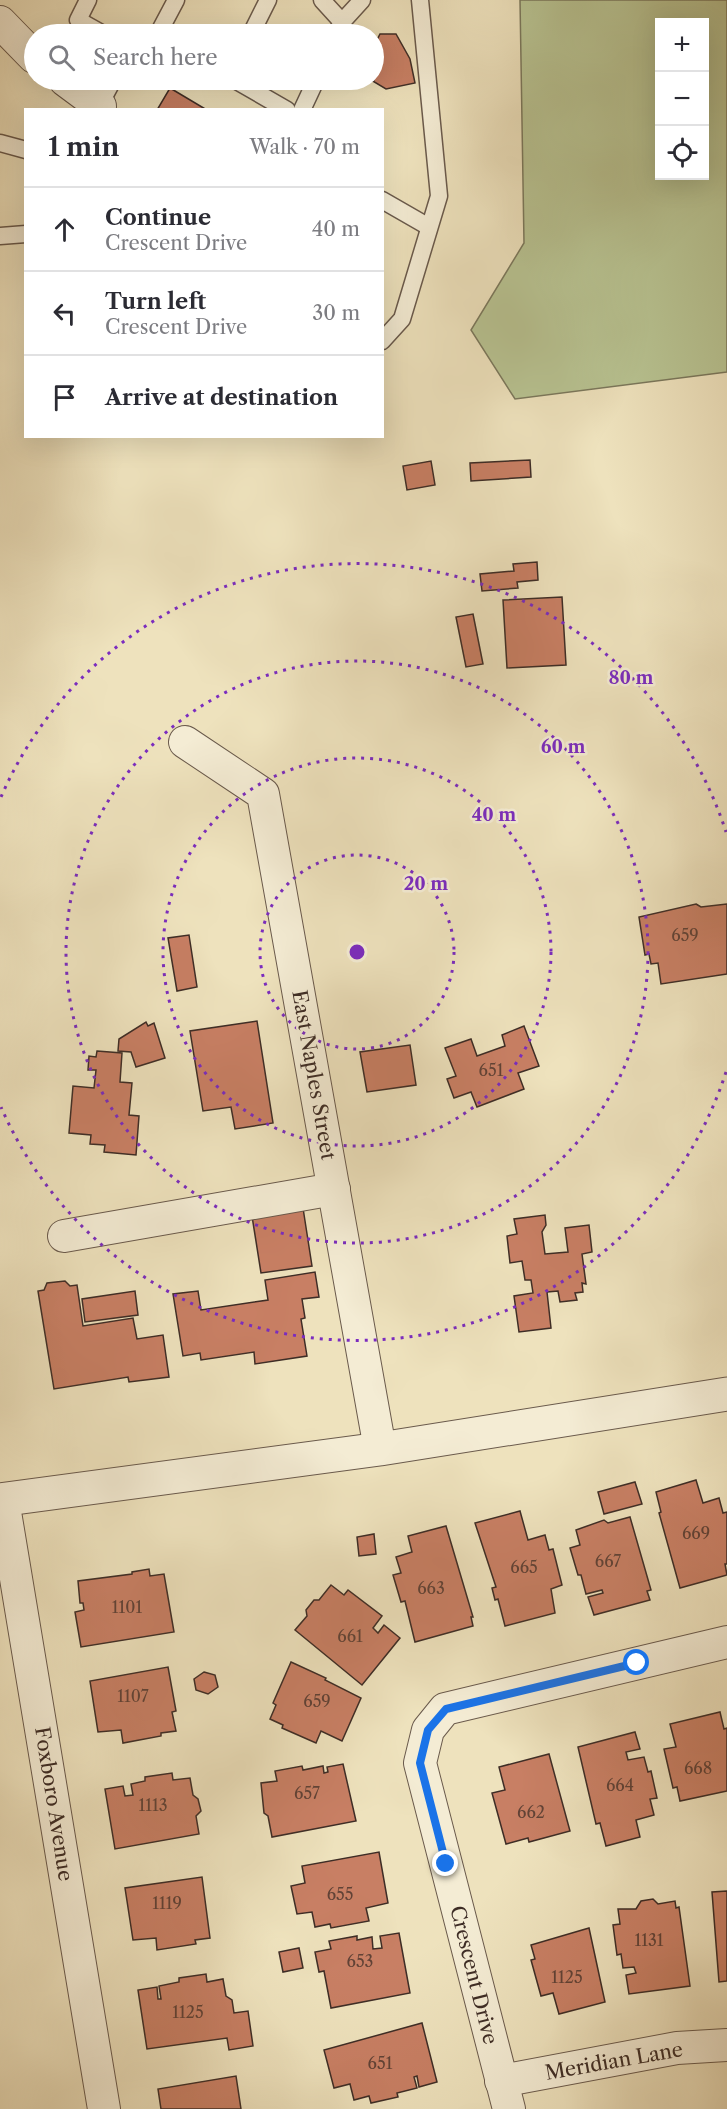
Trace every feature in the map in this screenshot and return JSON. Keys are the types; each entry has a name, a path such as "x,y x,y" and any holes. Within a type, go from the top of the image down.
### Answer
{"street":[{"path":"0,22 24,47"},
{"path":"87,90 104,98"},
{"name":"East Naples Street","path":"185,742 263,794 380,1449"},
{"path":"64,1236 334,1189"},
{"path":"1,1500 380,1449 727,1394"},
{"name":"Foxboro Avenue","path":"1,1500 104,2109"},
{"name":"Crescent Drive","path":"505,2095 420,1763 428,1730 446,1709 727,1642"},
{"name":"Meridian Lane","path":"505,2095 677,2048 727,2045"}],"lane":[{"path":"85,24 78,20 88,0"},
{"path":"163,24 176,0"},
{"path":"256,24 268,0"},
{"path":"322,0 337,24"},
{"path":"342,24 362,0"},
{"path":"384,339 402,319 439,196 420,0"},
{"path":"252,90 284,108"},
{"path":"303,108 311,90"},
{"path":"0,143 24,149"},
{"path":"384,201 429,227"},
{"path":"0,236 24,234"}],"green space":[{"path":"520,0 727,0 727,372 515,399 471,330 524,243"}],"building":[{"path":"384,34 396,34 410,59 415,83 384,88"},
{"path":"169,90 173,90 204,108 158,108"},
{"path":"530,460 531,477 471,481 470,463"},
{"path":"431,461 435,485 407,490 403,466"},
{"path":"537,562 538,580 517,582 518,588 482,591 480,574 514,571 513,564"},
{"path":"562,597 566,665 507,668 503,600"},
{"path":"473,614 483,664 466,667 456,617"},
{"path":"696,904 701,907 727,904 727,974 661,984 658,963 651,964 649,954 645,955 639,917"},
{"path":"189,935 197,987 177,991 168,938"},
{"path":"257,1021 273,1123 235,1129 231,1107 203,1111 190,1031"},
{"path":"146,1022 148,1026 154,1023 165,1058 136,1067 131,1052 118,1051 119,1039"},
{"path":"524,1026 539,1066 518,1073 524,1089 477,1107 471,1092 454,1098 447,1079 456,1076 445,1048 471,1039 477,1056 505,1046 502,1035"},
{"path":"410,1045 416,1085 367,1092 360,1052"},
{"path":"97,1051 122,1053 120,1082 132,1083 129,1115 139,1116 136,1155 104,1152 105,1145 90,1144 91,1135 69,1133 73,1086 94,1088 96,1070 88,1070 89,1056 96,1057"},
{"path":"303,1208 312,1266 261,1273 252,1216"},
{"path":"545,1215 546,1225 542,1232 545,1254 568,1252 565,1228 589,1225 592,1252 582,1254 586,1284 582,1283 583,1292 575,1293 577,1300 560,1302 558,1291 547,1292 551,1328 519,1332 514,1296 533,1293 531,1280 525,1280 522,1261 510,1263 507,1236 517,1234 514,1219"},
{"path":"315,1272 319,1297 302,1299 305,1318 301,1319 307,1356 255,1364 254,1352 201,1360 200,1353 183,1356 173,1294 198,1291 201,1310 268,1300 265,1280"},
{"path":"65,1281 70,1286 77,1285 83,1326 133,1318 137,1339 163,1335 169,1377 129,1382 128,1377 54,1389 38,1291 44,1290 47,1283"},
{"path":"135,1291 138,1315 85,1322 82,1299"},
{"path":"696,1480 703,1503 719,1498 723,1513 727,1512 727,1564 725,1564 727,1575 680,1588 659,1513 661,1512 656,1492"},
{"path":"635,1482 642,1504 604,1514 598,1492"},
{"path":"520,1511 528,1540 545,1535 549,1550 553,1549 562,1585 551,1589 555,1613 505,1626 498,1599 495,1600 492,1588 496,1587 475,1523"},
{"path":"630,1517 651,1590 647,1591 650,1600 594,1615 588,1597 603,1593 602,1590 586,1594 570,1548 580,1545 576,1530 604,1520 608,1523"},
{"path":"446,1526 473,1617 471,1617 473,1626 415,1642 405,1601 401,1602 393,1575 401,1573 396,1557 412,1552 408,1536"},
{"path":"374,1534 376,1554 359,1556 357,1537"},
{"path":"149,1569 150,1576 164,1574 174,1632 81,1647 75,1612 84,1610 83,1603 80,1603 78,1581 132,1574 132,1572"},
{"path":"331,1585 344,1595 348,1590 382,1616 373,1628 378,1633 384,1625 400,1638 362,1685 295,1630 307,1616 306,1610 314,1600 319,1600"},
{"path":"291,1662 361,1698 342,1741 321,1731 316,1743 282,1728 283,1725 270,1719 276,1705 273,1703"},
{"path":"168,1667 176,1711 172,1712 176,1731 123,1743 121,1730 98,1732 90,1681"},
{"path":"204,1672 215,1675 218,1687 208,1694 196,1690 194,1679"},
{"path":"720,1712 724,1729 727,1728 727,1791 680,1801 677,1787 673,1788 664,1749 676,1747 670,1724"},
{"path":"635,1732 640,1749 626,1752 628,1760 644,1757 648,1772 651,1771 657,1798 650,1799 654,1815 636,1820 640,1837 606,1846 600,1823 596,1824 578,1747"},
{"path":"549,1754 570,1831 529,1842 528,1838 506,1844 492,1793 505,1790 499,1767"},
{"path":"343,1764 356,1821 272,1837 268,1816 264,1813 261,1783 277,1781 275,1771 302,1766 303,1770 323,1766 324,1773 328,1772 327,1767"},
{"path":"172,1773 173,1780 190,1778 193,1795 198,1799 201,1811 196,1816 199,1834 115,1849 105,1789 123,1786 125,1796 133,1795 131,1784 145,1781 145,1777"},
{"path":"379,1852 388,1903 366,1908 369,1921 331,1928 330,1924 315,1927 312,1912 297,1914 291,1886 305,1883 302,1866"},
{"path":"202,1877 210,1938 195,1940 196,1944 157,1950 156,1938 133,1940 125,1888"},
{"path":"727,1891 727,1981 719,1982 712,1892"},
{"path":"653,1899 658,1904 675,1901 676,1908 679,1907 690,1986 629,1994 626,1975 636,1973 634,1967 623,1968 621,1954 617,1955 613,1925 620,1924 618,1909 636,1909 641,1901"},
{"path":"589,1928 605,2002 559,2014 553,1993 541,1996 531,1960 535,1959 531,1945"},
{"path":"399,1933 410,1993 331,2008 324,1971 319,1972 315,1952 331,1949 329,1941 357,1936 357,1940 372,1937 373,1949 382,1948 380,1936"},
{"path":"299,1948 303,1968 283,1972 279,1952"},
{"path":"206,1974 207,1982 223,1979 226,1996 232,2000 234,2013 248,2011 253,2046 229,2050 227,2038 147,2049 138,1990 157,1987 158,1999 161,1999 159,1986 179,1982 179,1978"},
{"path":"422,2023 437,2082 419,2087 417,2076 414,2077 417,2088 397,2093 398,2097 371,2103 369,2096 354,2100 350,2084 334,2088 324,2050"},
{"path":"236,2076 241,2109 161,2109 158,2089"}],"route":[{"path":"446,1864 420,1763 428,1730 446,1709 637,1663"}]}
